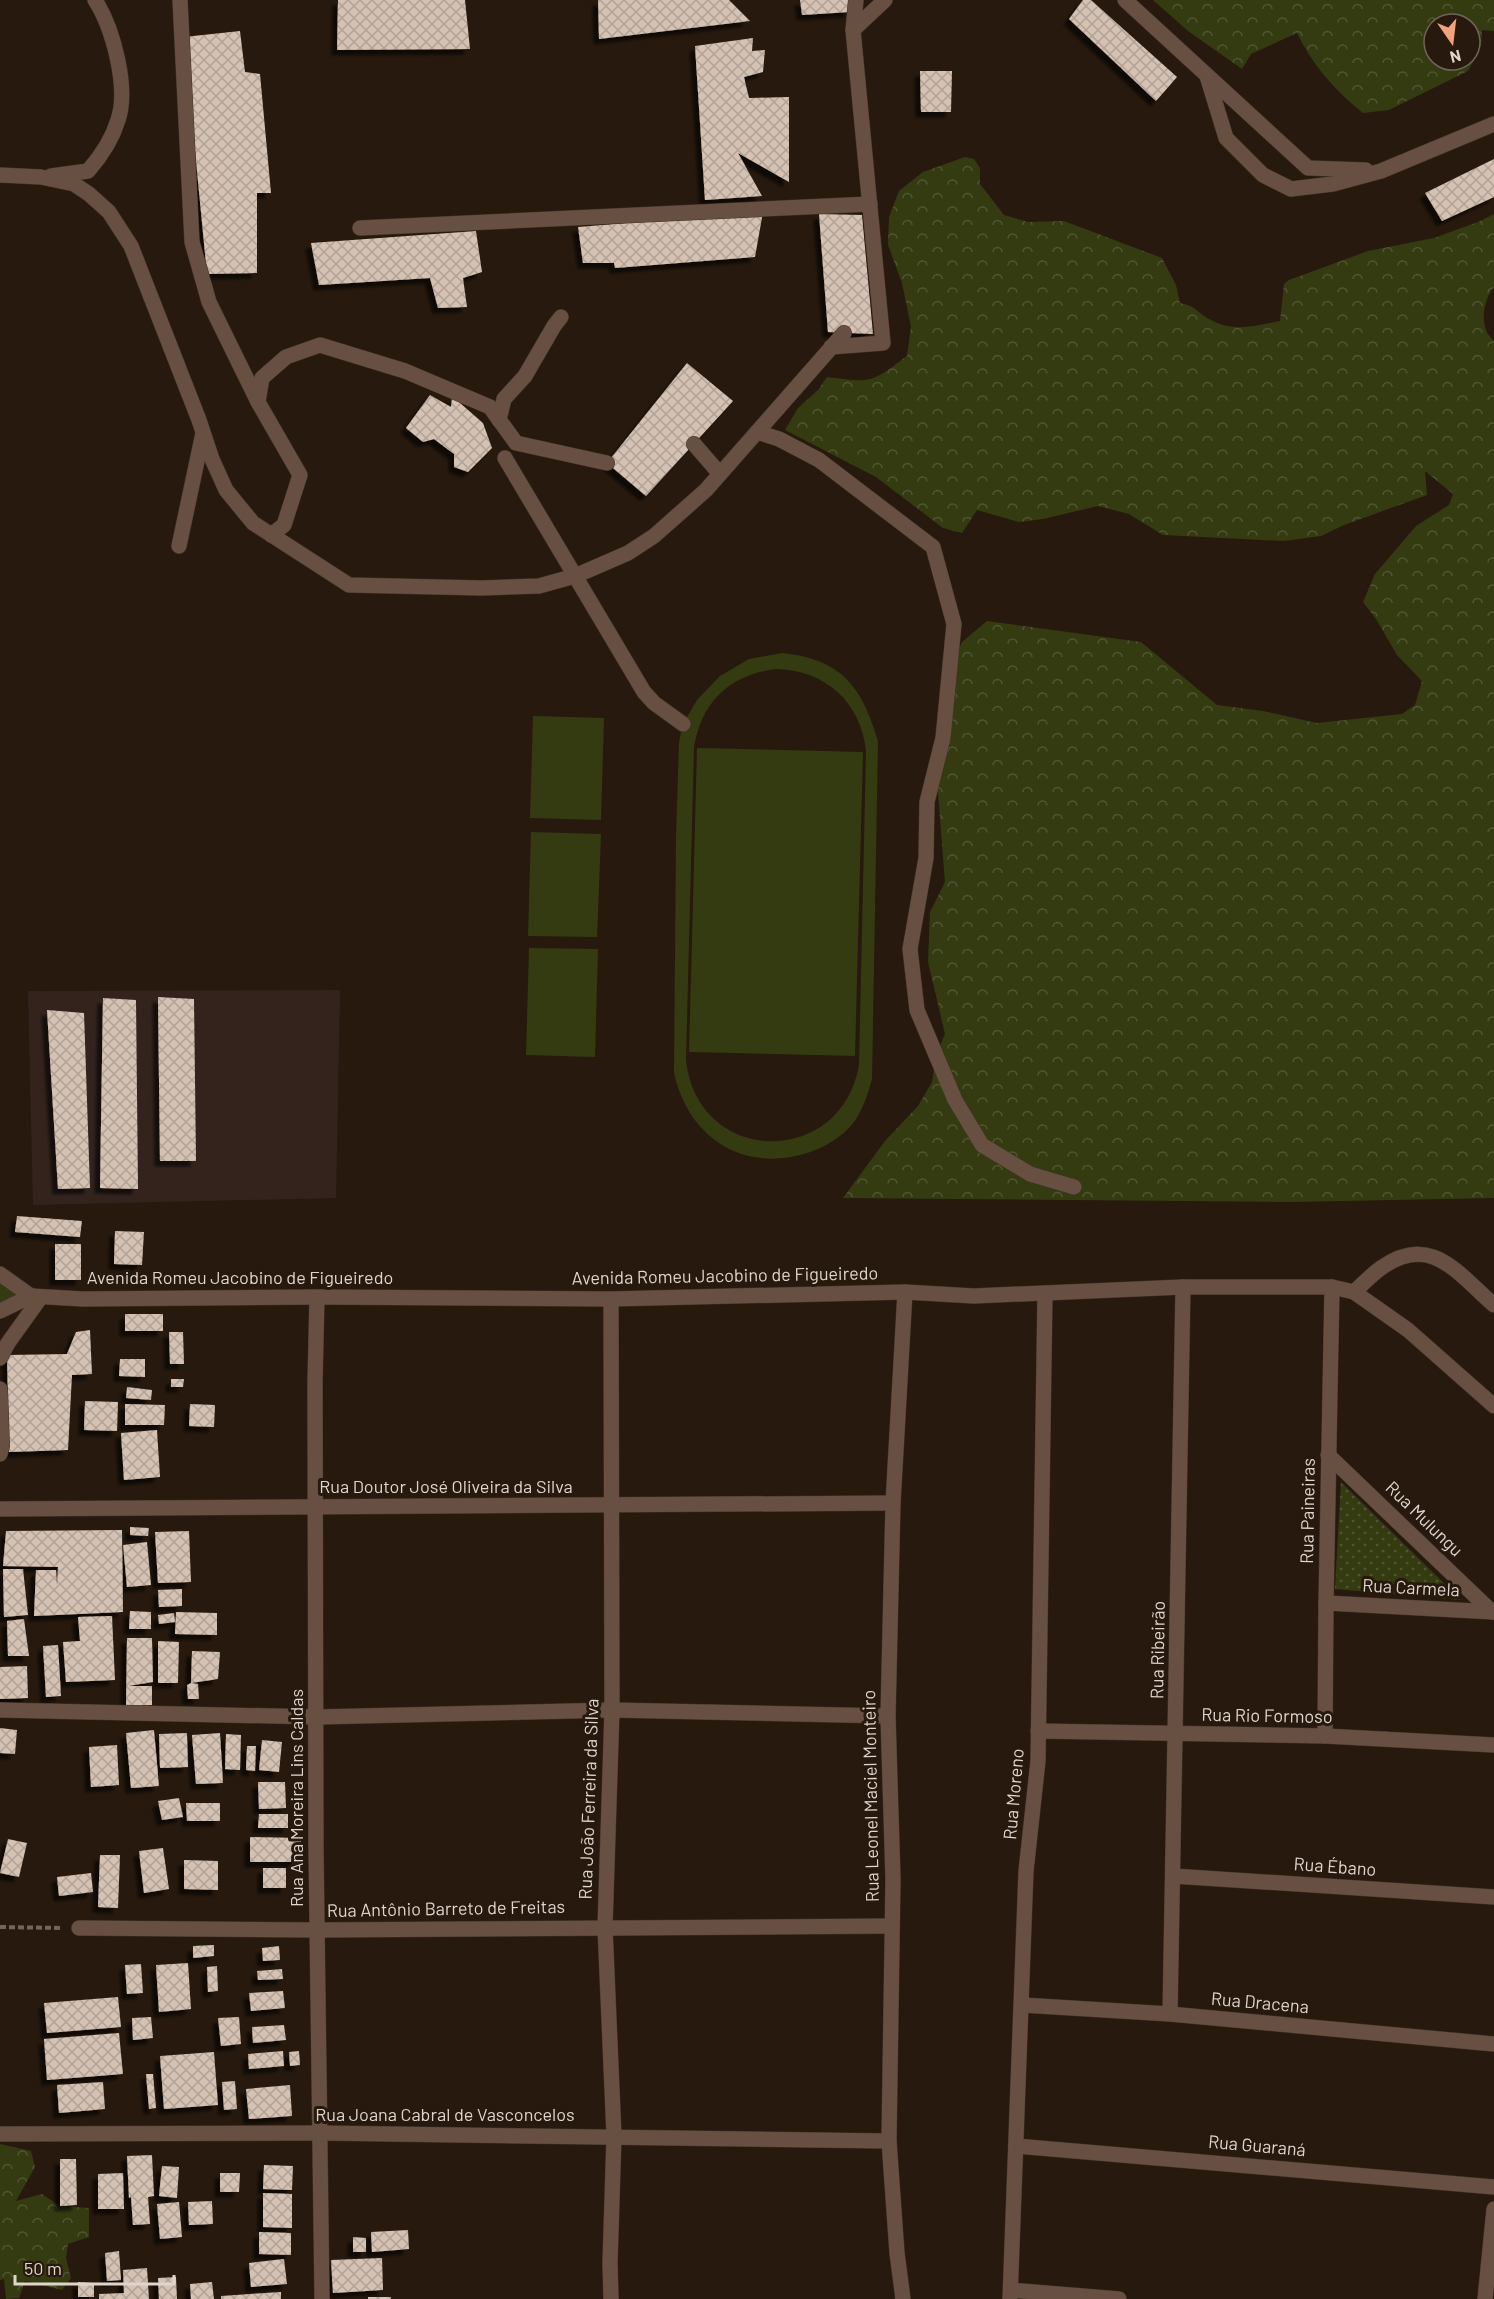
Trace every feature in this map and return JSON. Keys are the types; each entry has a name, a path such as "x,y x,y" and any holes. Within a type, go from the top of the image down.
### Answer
{"street":[{"path":"41,177 88,171 105,151 119,117 121,83 115,48 101,9 95,0"},
{"path":"180,0 192,242 209,303 258,402 300,475 284,525 272,535"},
{"path":"831,347 883,343 853,30 856,0"},
{"path":"853,30 885,0"},
{"path":"1125,0 1308,168 1381,171"},
{"path":"1207,76 1226,138 1263,175 1291,189 1333,184 1381,171 1494,124"},
{"path":"0,175 41,177 74,184 109,212 131,246 226,490 253,523 349,585 512,588 539,586 575,576 628,554 654,536 706,490 844,333"},
{"path":"360,228 870,204"},
{"path":"499,420 504,399 525,376 561,317"},
{"path":"258,402 261,378 286,357 320,345 405,371 490,407 516,443 608,463"},
{"path":"757,432 779,439 819,460 933,547 954,624 943,738 927,802 926,858 910,949 917,1010 955,1101 982,1144 1030,1174 1074,1187"},
{"path":"179,546 203,433"},
{"path":"694,444 720,474"},
{"path":"505,459 644,692 654,703 683,724"},
{"path":"1354,1292 1382,1267 1412,1253 1427,1254 1444,1260 1494,1305"},
{"path":"0,1274 36,1297 0,1358"},
{"name":"Avenida Romeu Jacobino de Figueiredo","path":"0,1311 36,1297 611,1299 905,1292 974,1296 1184,1287 1332,1287 1354,1292 1407,1330 1494,1406"},
{"name":"Rua Ribeirão","path":"1170,2014 1184,1287"},
{"name":"Rua Paineiras","path":"1325,1736 1332,1287"},
{"name":"Rua Leonel Maciel Monteiro","path":"903,2299 897,2253 889,2141 893,1851 888,1716 893,1503 905,1292"},
{"name":"Rua Moreno","path":"1011,2294 1026,1871 1038,1761 1045,1293"},
{"name":"Rua Ana Moreira Lins Caldas","path":"317,1297 315,1382 317,1930 322,2299"},
{"name":"Rua João Ferreira da Silva","path":"611,1299 612,1710 605,1927 614,2136 611,2299"},
{"path":"0,1389 2,1446 0,1454"},
{"name":"Rua Mulungu","path":"1329,1455 1493,1612"},
{"name":"Rua Doutor José Oliveira da Silva","path":"0,1509 893,1503"},
{"name":"Rua Carmela","path":"1326,1603 1493,1612"},
{"path":"0,1710 317,1717 612,1710 888,1716"},
{"name":"Rua Rio Formoso","path":"1038,1731 1325,1736 1494,1745"},
{"name":"Rua Ébano","path":"1173,1876 1494,1897"},
{"name":"Rua Antônio Barreto de Freitas","path":"79,1928 317,1930 892,1926"},
{"name":"Rua Dracena","path":"1022,2005 1170,2014 1494,2044"},
{"name":"Rua Joana Cabral de Vasconcelos","path":"0,2134 320,2133 889,2141"},
{"name":"Rua Guaraná","path":"1016,2146 1494,2187"},
{"path":"1485,2299 1494,2209"},
{"path":"1011,2294 1119,2299"}],"path":[{"path":"0,1928 79,1928"}],"shaded area":[{"path":"340,990 336,1198 33,1205 28,991"}],"green space":[{"path":"1153,0 1494,0 1494,31 1482,30 1482,12 1422,12 1422,72 1466,72 1389,110 1363,113 1325,76 1297,33 1251,54 1242,69 1188,31"},
{"path":"965,157 974,159 980,168 980,184 1004,215 1028,222 1064,221 1162,258 1176,285 1180,303 1194,308 1218,323 1236,327 1280,321 1284,284 1289,280 1368,251 1434,238 1494,214 1494,287 1485,306 1484,322 1494,341 1494,1198 1290,1202 843,1198 885,1141 918,1106 932,1082 936,1055 945,1034 928,962 930,912 945,882 936,767 943,687 962,642 987,621 1141,642 1217,705 1263,711 1317,723 1402,714 1415,705 1422,681 1397,655 1363,602 1375,574 1416,526 1449,505 1453,494 1425,471 1427,495 1344,525 1321,536 1284,541 1163,535 1129,514 1098,506 1043,519 1019,522 977,510 962,533 943,528 876,477 785,430 798,408 818,390 827,377 870,379 886,372 907,356 911,327 902,283 888,245 889,217 899,191 923,172"},
{"path":"782,653 803,656 835,669 856,691 865,705 878,741 872,1079 860,1112 844,1133 818,1149 781,1158 759,1158 738,1153 720,1144 704,1131 691,1115 674,1073 679,742 683,724 697,700 720,676 749,659","holes":["776,669 794,671 825,682 838,692 857,718 863,733 866,751 859,1065 847,1099 826,1123 799,1137 770,1141 741,1136 715,1120 696,1095 686,1060 694,747 698,731 711,704 732,684 760,672"]},
{"path":"533,716 604,718 601,820 530,818"},
{"path":"697,748 863,752 855,1056 689,1052"},
{"path":"531,832 601,834 597,937 528,936"},
{"path":"529,948 598,949 595,1057 526,1055"},
{"path":"0,1274 20,1296 0,1306"},
{"path":"1341,1482 1461,1600 1335,1589"},
{"path":"0,2144 31,2151 35,2167 16,2201 42,2194 60,2206 89,2208 89,2237 68,2244 66,2258 71,2278 62,2290 25,2281 19,2298 6,2299 4,2279 0,2280"}],"building":[{"path":"338,0 465,0 470,49 337,50"},
{"path":"598,0 729,0 750,21 599,39"},
{"path":"800,0 849,0 850,12 802,15"},
{"path":"1083,0 1091,0 1177,77 1156,101 1069,19"},
{"path":"240,31 245,72 260,74 271,193 257,193 257,273 207,274 184,37"},
{"path":"753,38 752,51 765,50 763,72 744,77 749,98 789,97 789,182 738,153 762,196 705,200 695,46"},
{"path":"920,71 952,71 951,112 921,112"},
{"path":"1494,159 1494,197 1442,221 1425,193"},
{"path":"763,212 755,257 615,268 614,263 583,263 578,227"},
{"path":"819,214 862,215 873,334 828,332"},
{"path":"476,231 482,272 463,278 467,307 438,308 430,278 319,285 311,243"},
{"path":"687,363 733,401 646,496 607,463"},
{"path":"430,395 451,407 452,396 483,423 492,448 468,472 454,467 454,454 434,439 423,442 406,428"},
{"path":"158,997 194,999 196,1161 160,1161"},
{"path":"103,998 136,1000 138,1189 100,1188"},
{"path":"47,1010 84,1013 90,1188 58,1189"},
{"path":"17,1216 82,1221 80,1237 15,1232"},
{"path":"115,1231 144,1232 142,1265 114,1264"},
{"path":"55,1244 81,1244 81,1280 55,1280"},
{"path":"125,1314 163,1314 163,1331 125,1331"},
{"path":"90,1330 92,1374 72,1375 68,1450 9,1452 7,1355 67,1354 76,1332"},
{"path":"169,1332 183,1332 184,1364 170,1364"},
{"path":"120,1359 145,1359 145,1377 119,1376"},
{"path":"171,1379 184,1379 183,1387 171,1387"},
{"path":"127,1387 152,1390 151,1400 126,1398"},
{"path":"85,1401 118,1402 117,1431 84,1430"},
{"path":"125,1404 165,1405 164,1425 125,1425"},
{"path":"190,1404 215,1405 214,1427 189,1426"},
{"path":"157,1430 160,1477 124,1480 121,1433"},
{"path":"130,1527 149,1528 148,1536 130,1535"},
{"path":"122,1530 123,1612 34,1616 36,1570 56,1570 57,1585 58,1567 3,1566 6,1531"},
{"path":"189,1531 191,1582 158,1583 155,1532"},
{"path":"147,1542 151,1585 127,1587 123,1545"},
{"path":"3,1569 23,1569 28,1615 4,1617"},
{"path":"182,1589 182,1606 159,1607 158,1590"},
{"path":"130,1611 151,1612 151,1629 129,1629"},
{"path":"176,1612 217,1613 217,1635 175,1634"},
{"path":"174,1613 175,1622 159,1624 158,1615"},
{"path":"112,1616 115,1680 66,1682 63,1642 80,1641 78,1617"},
{"path":"24,1619 29,1656 8,1656 7,1621"},
{"path":"127,1638 152,1638 153,1682 128,1686 152,1686 152,1705 126,1706"},
{"path":"158,1641 179,1642 178,1683 158,1683"},
{"path":"58,1645 61,1696 46,1697 43,1646"},
{"path":"192,1651 220,1652 218,1679 191,1683"},
{"path":"27,1666 28,1698 0,1699 0,1667"},
{"path":"198,1684 199,1699 188,1699 187,1685"},
{"path":"0,1728 17,1730 15,1754 0,1753"},
{"path":"154,1730 159,1786 131,1788 126,1733"},
{"path":"187,1733 188,1767 160,1768 159,1734"},
{"path":"220,1733 223,1783 196,1784 192,1735"},
{"path":"226,1734 241,1735 240,1770 225,1769"},
{"path":"262,1740 282,1742 279,1772 259,1770"},
{"path":"117,1745 119,1785 91,1787 89,1747"},
{"path":"247,1746 256,1746 255,1771 246,1770"},
{"path":"258,1782 285,1782 286,1808 259,1809"},
{"path":"179,1798 183,1817 162,1820 158,1801"},
{"path":"186,1803 220,1803 220,1821 187,1821"},
{"path":"259,1814 288,1814 288,1828 258,1828"},
{"path":"250,1837 301,1838 301,1862 250,1862"},
{"path":"8,1839 27,1843 19,1877 0,1873"},
{"path":"163,1848 169,1889 144,1893 139,1851"},
{"path":"100,1855 120,1855 118,1908 98,1907"},
{"path":"184,1860 218,1861 218,1890 184,1889"},
{"path":"263,1868 286,1868 286,1888 263,1888"},
{"path":"91,1873 93,1892 59,1896 57,1877"},
{"path":"214,1945 214,1956 193,1958 193,1946"},
{"path":"279,1946 280,1960 263,1961 262,1948"},
{"path":"188,1963 191,2009 159,2012 156,1965"},
{"path":"141,1964 143,1993 127,1994 125,1965"},
{"path":"217,1966 218,1991 208,1992 207,1967"},
{"path":"282,1969 283,1979 258,1980 257,1971"},
{"path":"283,1991 285,2008 251,2011 249,1993"},
{"path":"118,1997 121,2027 47,2033 44,2003"},
{"path":"151,2017 153,2038 133,2040 132,2018"},
{"path":"239,2017 241,2044 221,2046 218,2018"},
{"path":"284,2025 286,2040 253,2043 252,2027"},
{"path":"119,2033 123,2074 47,2080 44,2039"},
{"path":"283,2051 284,2066 249,2069 248,2054"},
{"path":"299,2051 300,2065 290,2066 289,2052"},
{"path":"214,2052 218,2105 164,2109 160,2056"},
{"path":"146,2074 153,2074 156,2108 149,2109"},
{"path":"235,2081 237,2109 224,2110 222,2082"},
{"path":"103,2082 105,2109 59,2113 57,2085"},
{"path":"290,2085 292,2116 249,2119 246,2089"},
{"path":"152,2155 154,2196 148,2197 150,2224 133,2225 127,2156"},
{"path":"60,2159 76,2159 77,2205 60,2206"},
{"path":"264,2165 293,2166 292,2190 263,2189"},
{"path":"162,2166 179,2167 177,2198 159,2196"},
{"path":"123,2173 124,2209 98,2209 98,2174"},
{"path":"220,2173 240,2173 239,2192 220,2192"},
{"path":"263,2193 292,2194 292,2228 263,2227"},
{"path":"212,2201 213,2224 189,2225 188,2202"},
{"path":"179,2202 182,2237 160,2239 157,2204"},
{"path":"408,2230 409,2249 372,2252 371,2232"},
{"path":"259,2232 291,2233 291,2255 259,2254"},
{"path":"353,2237 366,2238 366,2252 353,2252"},
{"path":"119,2251 121,2280 107,2281 105,2253"},
{"path":"382,2258 383,2290 333,2293 331,2260"},
{"path":"284,2259 287,2284 251,2287 249,2263"},
{"path":"147,2268 149,2299 99,2299 99,2294 124,2293 123,2270"},
{"path":"176,2277 177,2299 159,2299 158,2278"},
{"path":"78,2282 94,2283 94,2297 78,2297"},
{"path":"212,2282 214,2299 191,2299 190,2284"},
{"path":"281,2292 281,2299 221,2299 221,2296"},
{"path":"368,2297 391,2297 391,2299 368,2299"}]}
